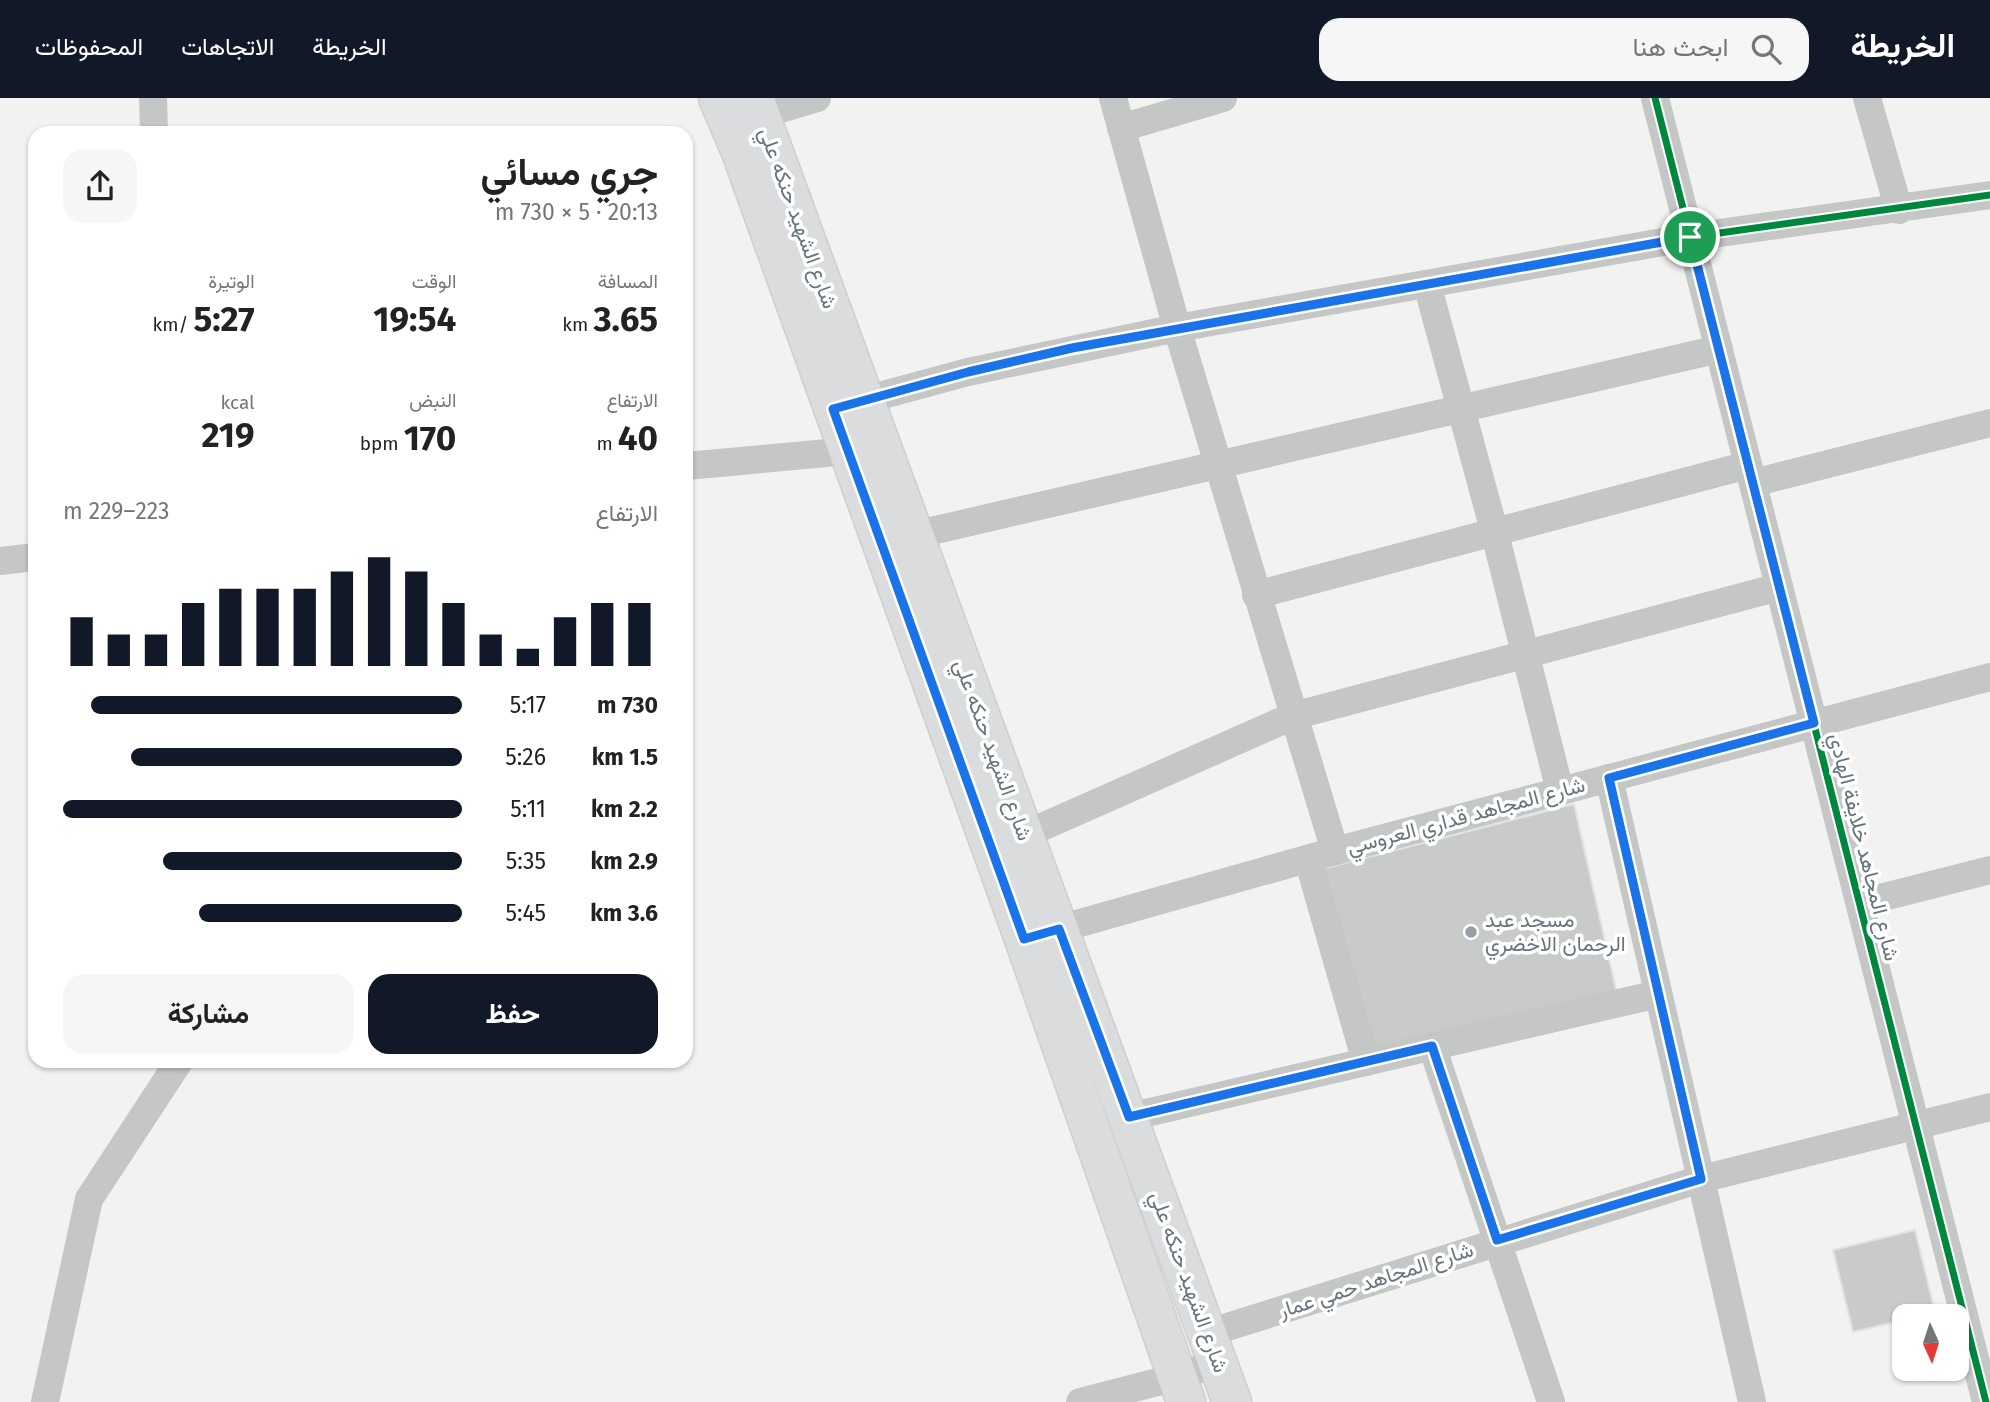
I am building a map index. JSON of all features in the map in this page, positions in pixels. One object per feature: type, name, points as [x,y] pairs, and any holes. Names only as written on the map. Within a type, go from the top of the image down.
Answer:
[{"type":"main road","name":"شارع الشهيد حنكه علي","points":[[718,98],[849,404],[914,535],[1024,835],[1042,934],[1182,1389]]},
{"type":"main road","name":"شارع الشهيد حنكه علي","points":[[757,107],[849,404],[849,451],[1042,934],[1129,1117],[1232,1402]]},
{"type":"street","points":[[153,98],[154,126]]},
{"type":"street","points":[[757,107],[817,98]]},
{"type":"street","points":[[1113,98],[1177,328],[1293,716],[1366,1062]]},
{"type":"street","points":[[1121,128],[1223,98]]},
{"type":"street","name":"شارع المجاهد خلايفة الهادي","points":[[1655,98],[1986,1402]]},
{"type":"street","points":[[1867,98],[1899,210]]},
{"type":"street","points":[[849,404],[1059,351],[1177,328],[1690,237],[1899,210],[1990,195]]},
{"type":"street","points":[[1427,284],[1494,530],[1560,791]]},
{"type":"street","points":[[914,535],[1719,349]]},
{"type":"street","points":[[1256,595],[1494,530],[1990,423]]},
{"type":"street","points":[[693,465],[849,451]]},
{"type":"street","points":[[0,561],[28,558]]},
{"type":"street","points":[[1024,835],[1293,716],[1779,587]]},
{"type":"street","name":"شارع المجاهد قداري العروسي","points":[[1042,934],[1322,855],[1990,677]]},
{"type":"street","points":[[1609,778],[1752,1402]]},
{"type":"street","points":[[1860,903],[1990,870]]},
{"type":"street","points":[[1129,1117],[1658,994]]},
{"type":"street","points":[[1432,1046],[1551,1402]]},
{"type":"street","points":[[45,1402],[89,1199],[175,1068]]},
{"type":"street","name":"شارع المجاهد حمي عمار","points":[[1080,1402],[1182,1389],[1213,1348],[1497,1240],[1701,1179],[1990,1107]]},
{"type":"building","name":"مسجد عبد الرحمان الاخضري","points":[[1574,804],[1617,994],[1372,1050],[1322,869]]},
{"type":"building","points":[[1915,1230],[1933,1304],[1892,1304],[1892,1323],[1853,1332],[1833,1250]]},
{"type":"cycle path","points":[[1655,98],[1986,1402]]},
{"type":"cycle path","points":[[833,409],[968,372],[1177,328],[1691,237],[1990,195]]},
{"type":"place","name":"مسجد عبد الرحمان الاخضري","points":[[1471,932]]},
{"type":"route","points":[[1690,237],[1814,723],[1609,778],[1701,1179],[1497,1240],[1432,1046],[1129,1117],[1059,929],[1024,939],[833,409],[968,372],[1072,348],[1690,237]]}]
